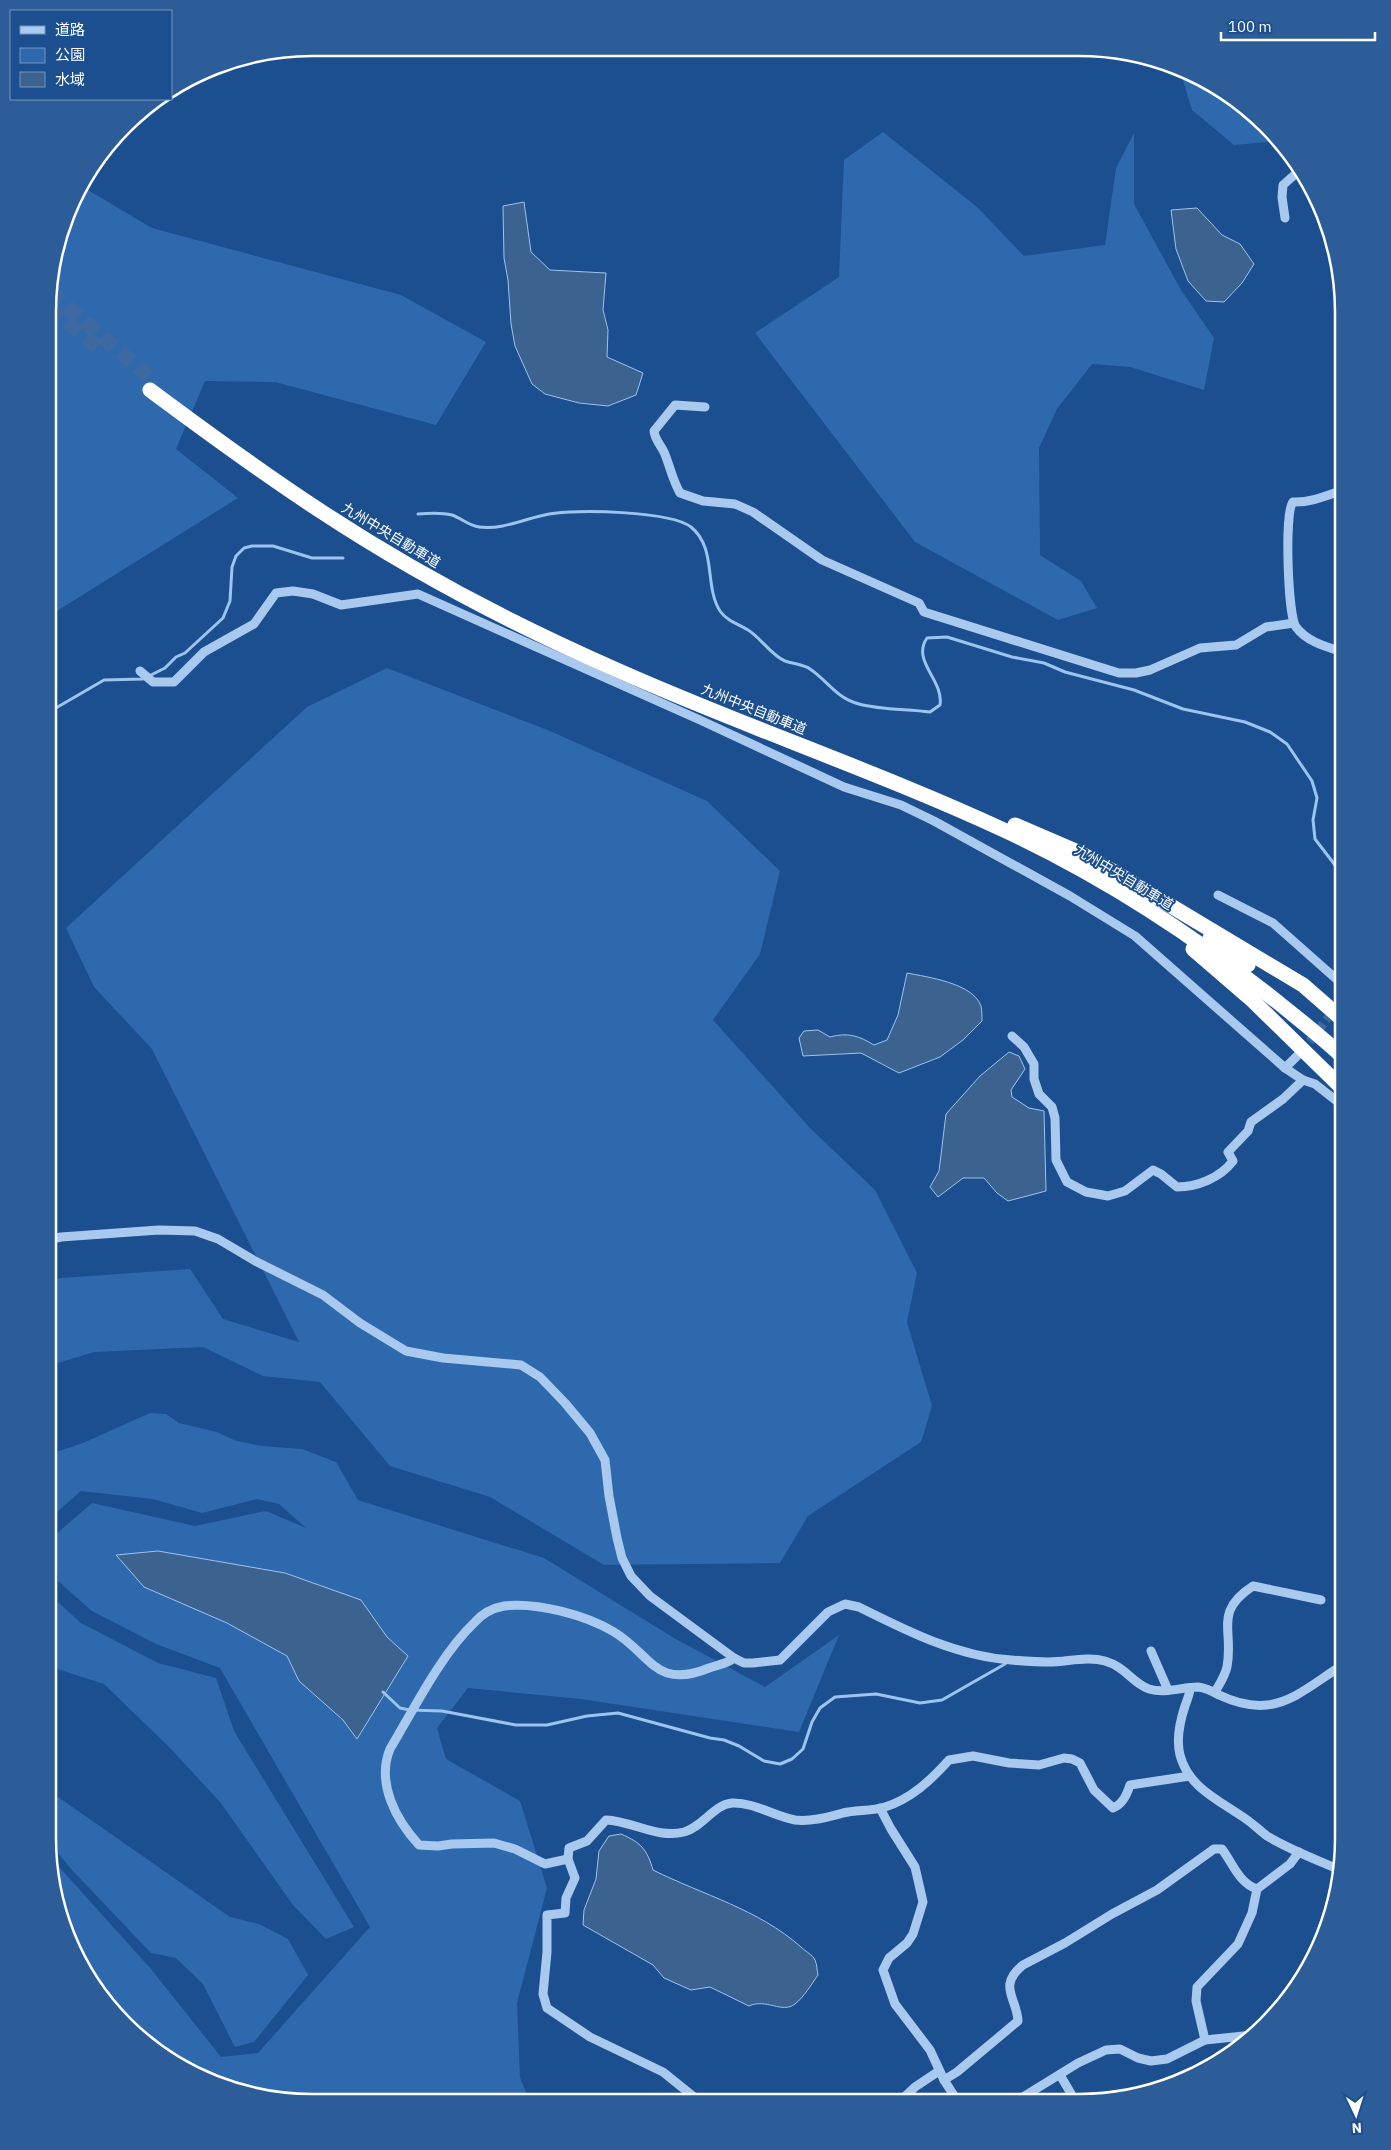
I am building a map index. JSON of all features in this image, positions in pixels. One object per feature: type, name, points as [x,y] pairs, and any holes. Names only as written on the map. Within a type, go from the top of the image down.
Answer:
[{"type":"highway","name":"九州中央自動車道","points":[[1335,1037],[1231,952],[1175,915],[1118,882],[1004,821],[921,785],[635,669],[528,619],[429,567],[326,504],[153,387],[247,462],[321,512],[425,574],[504,616],[615,670],[722,715],[882,778],[1006,832],[1060,858],[1115,889],[1189,935],[1234,967],[1335,1050]]},
{"type":"highway","points":[[882,778],[950,814],[1065,870],[1158,924],[1188,945],[1226,976],[1335,1081]]},
{"type":"highway","points":[[1004,821],[1080,853],[1111,870],[1335,1004]]},
{"type":"street","points":[[1285,218],[1282,197],[1283,185],[1295,175]]},
{"type":"street","points":[[705,407],[675,405],[654,431],[671,477],[680,493],[702,501],[735,504],[753,512],[822,560],[920,603],[924,612],[1119,673],[1136,673],[1150,670],[1200,648],[1236,645],[1266,627],[1294,623]]},
{"type":"street","points":[[1335,493],[1293,502],[1288,512],[1288,558],[1294,623],[1303,635],[1312,641],[1335,649]]},
{"type":"street","points":[[140,671],[153,682],[174,682],[204,652],[254,624],[276,593],[293,591],[313,594],[341,605],[418,594],[691,716],[844,787],[901,805],[934,821],[1070,896],[1135,936],[1285,1068],[1303,1080],[1316,1084],[1335,1099]]},
{"type":"street","points":[[1218,895],[1273,923],[1335,978]]},
{"type":"street","points":[[1012,1036],[1024,1047],[1034,1064],[1034,1080],[1039,1094],[1052,1107],[1055,1118],[1056,1160],[1066,1182],[1086,1192],[1108,1196],[1125,1191],[1153,1170],[1177,1187],[1191,1188],[1228,1168],[1233,1161],[1228,1152],[1248,1131],[1251,1122],[1283,1099],[1303,1080]]},
{"type":"street","points":[[1285,1068],[1298,1056]]},
{"type":"street","points":[[56,1238],[159,1230],[195,1230],[218,1239],[255,1261],[324,1295],[360,1324],[406,1351],[443,1358],[521,1365],[540,1377],[565,1403],[590,1433],[605,1460],[608,1496],[616,1538],[622,1558],[631,1576],[650,1596],[734,1658],[744,1663],[771,1663],[780,1660],[828,1612],[836,1606],[852,1604],[939,1644],[973,1654],[1008,1660],[1041,1662],[1105,1661],[1125,1670],[1143,1686],[1153,1690],[1206,1688],[1248,1705],[1270,1705],[1310,1689],[1335,1672]]},
{"type":"street","points":[[1215,1692],[1227,1668],[1227,1614],[1240,1595],[1253,1586],[1321,1600]]},
{"type":"street","points":[[568,1859],[545,1864],[515,1849],[494,1844],[419,1845],[406,1830],[388,1794],[385,1762],[390,1749],[454,1646],[475,1622],[490,1610],[504,1606],[520,1606],[540,1608],[588,1619],[617,1633],[650,1664],[677,1674],[688,1676],[699,1673],[734,1658]]},
{"type":"street","points":[[1151,1651],[1168,1690]]},
{"type":"street","points":[[1190,1688],[1181,1721],[1179,1737],[1180,1755],[1190,1776],[1214,1799],[1267,1835],[1333,1867]]},
{"type":"street","points":[[689,2094],[662,2072],[590,2037],[547,2008],[543,1994],[547,1952],[547,1915],[565,1913],[566,1898],[575,1878],[568,1859],[569,1848],[587,1841],[606,1820],[618,1820],[672,1834],[698,1826],[718,1808],[731,1803],[746,1804],[797,1820],[820,1819],[857,1810],[880,1808],[905,1798],[935,1776],[948,1760],[973,1756],[989,1761],[1026,1765],[1048,1764],[1064,1758],[1072,1759],[1080,1764],[1094,1790],[1114,1808],[1119,1806],[1130,1785],[1190,1776]]},
{"type":"street","points":[[880,1808],[915,1867],[923,1902],[913,1934],[908,1943],[888,1958],[883,1970],[895,2004],[930,2050],[939,2071],[953,2094]]},
{"type":"street","points":[[944,2080],[957,2072],[1018,2021],[1009,1995],[1009,1986],[1016,1970],[1022,1965],[1065,1943],[1112,1914],[1157,1890],[1214,1849],[1222,1849],[1242,1880],[1247,1885],[1258,1889]]},
{"type":"street","points":[[1205,2040],[1196,2001],[1197,1987],[1238,1944],[1252,1913],[1258,1889],[1290,1864],[1300,1852]]},
{"type":"street","points":[[1028,2094],[1106,2050],[1120,2049],[1138,2058],[1151,2061],[1168,2059],[1205,2040],[1241,2036]]},
{"type":"street","points":[[908,2094],[939,2071]]},
{"type":"street","points":[[1060,2075],[1071,2094]]},
{"type":"green space","points":[[1182,79],[1221,99],[1235,109],[1270,142],[1234,145],[1192,110]]},
{"type":"green space","points":[[883,132],[977,207],[1024,256],[1105,245],[1116,168],[1134,133],[1134,204],[1181,290],[1214,338],[1204,390],[1130,367],[1092,364],[1057,409],[1039,448],[1040,555],[1081,581],[1097,608],[1058,620],[915,542],[755,333],[839,277],[844,160]]},
{"type":"green space","points":[[88,190],[152,228],[401,295],[486,342],[436,425],[275,382],[205,381],[176,449],[238,498],[56,612],[56,312],[58,279],[70,230]]},
{"type":"green space","points":[[387,668],[550,731],[707,801],[780,871],[760,954],[713,1020],[810,1128],[875,1190],[917,1273],[907,1322],[932,1406],[921,1442],[808,1516],[780,1563],[604,1565],[490,1497],[390,1466],[320,1382],[263,1376],[203,1347],[94,1352],[56,1364],[56,1279],[61,1278],[190,1269],[223,1319],[299,1342],[152,1049],[94,987],[66,928],[307,707]]},
{"type":"green space","points":[[150,1413],[166,1414],[179,1423],[217,1432],[234,1440],[261,1446],[302,1449],[336,1462],[358,1500],[544,1558],[674,1638],[765,1687],[839,1635],[799,1732],[581,1699],[468,1688],[437,1728],[446,1759],[520,1801],[547,1888],[517,2003],[520,2078],[527,2094],[312,2094],[279,2092],[246,2085],[199,2067],[156,2041],[131,2019],[99,1980],[83,1951],[70,1920],[61,1888],[58,1865],[151,1969],[221,2057],[258,2053],[370,1927],[220,1668],[156,1644],[92,1611],[58,1581],[56,1534],[92,1503],[195,1526],[266,1511],[306,1528],[279,1504],[257,1499],[202,1513],[153,1499],[81,1491],[56,1513],[56,1452],[83,1443]]},
{"type":"green space","points":[[56,1600],[81,1623],[158,1663],[216,1678],[234,1731],[354,1927],[326,1939],[293,1905],[220,1802],[170,1748],[104,1684],[56,1669]]},
{"type":"green space","points":[[56,1796],[230,1917],[259,1924],[288,1939],[308,1975],[254,2042],[235,2047],[203,1984],[176,1958],[151,1953],[57,1852]]},
{"type":"water","points":[[524,202],[531,252],[550,270],[606,273],[603,310],[608,330],[607,357],[643,373],[636,395],[608,406],[579,403],[545,394],[532,384],[515,346],[504,258],[503,206]]},
{"type":"water","points":[[1197,208],[1222,235],[1240,244],[1254,264],[1242,283],[1224,302],[1206,301],[1188,281],[1176,249],[1171,210]]},
{"type":"water","points":[[907,973],[949,982],[969,992],[981,1006],[982,1021],[963,1040],[940,1057],[899,1073],[861,1053],[803,1056],[799,1038],[804,1031],[818,1030],[830,1037],[853,1036],[874,1045],[887,1040],[898,1015]]},
{"type":"water","points":[[1009,1052],[1019,1056],[1025,1069],[1011,1090],[1012,1097],[1029,1108],[1044,1111],[1046,1191],[1008,1201],[997,1193],[984,1178],[963,1178],[938,1197],[930,1187],[939,1171],[946,1114],[980,1076]]},
{"type":"water","points":[[158,1551],[285,1573],[361,1600],[387,1637],[408,1656],[357,1739],[343,1720],[299,1681],[287,1656],[227,1623],[144,1587],[116,1555]]},
{"type":"water","points":[[621,1834],[643,1848],[653,1870],[767,1922],[811,1955],[816,1962],[818,1975],[801,1998],[790,2007],[762,2004],[749,2006],[710,1987],[691,1990],[664,1978],[653,1965],[583,1925],[584,1910],[596,1879],[599,1851],[609,1836]]},
{"type":"waterway","points":[[418,514],[448,514],[468,524],[488,527],[497,527],[562,512],[622,513],[680,522],[691,527],[704,545],[712,590],[720,611],[729,620],[753,633],[780,659],[807,667],[844,698],[859,704],[930,712],[940,705],[937,687],[925,663],[923,646],[927,638],[947,637],[1012,657],[1044,663],[1065,672],[1134,690],[1183,709],[1245,722],[1270,732],[1287,744],[1312,781],[1317,798],[1313,820],[1315,839],[1335,865]]},
{"type":"waterway","points":[[56,708],[104,680],[143,679],[165,668],[176,657],[185,653],[223,618],[230,601],[232,567],[236,556],[244,548],[273,546],[312,558],[343,558]]},
{"type":"waterway","points":[[383,1692],[400,1708],[442,1711],[516,1725],[547,1725],[587,1716],[618,1713],[710,1738],[724,1740],[739,1746],[764,1761],[780,1764],[792,1759],[803,1749],[812,1722],[820,1708],[835,1697],[876,1694],[920,1703],[942,1700],[1005,1664]]},
{"type":"tunnel","points":[[57,298],[156,383]]},
{"type":"tunnel","points":[[56,313],[98,348]]},
{"type":"tunnel","points":[[1301,1052],[1335,1009]]}]
